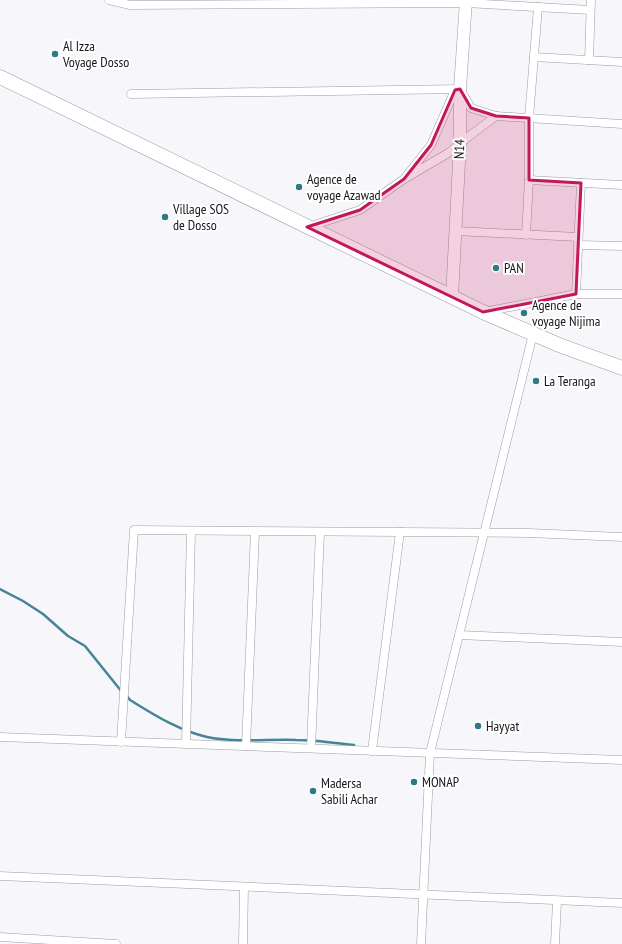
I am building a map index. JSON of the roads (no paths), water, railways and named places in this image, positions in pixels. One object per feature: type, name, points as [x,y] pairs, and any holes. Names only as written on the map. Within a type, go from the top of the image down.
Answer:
[{"type":"highway","points":[[0,77],[483,312],[558,345],[622,368]]},
{"type":"main road","name":"N14","points":[[452,297],[460,142],[457,90],[466,2]]},
{"type":"street","points":[[108,0],[130,5],[466,2],[590,10]]},
{"type":"street","points":[[589,60],[591,0]]},
{"type":"street","points":[[526,235],[529,180],[529,118],[538,7]]},
{"type":"street","points":[[534,57],[622,62]]},
{"type":"street","points":[[131,94],[457,90]]},
{"type":"street","points":[[457,90],[471,108],[496,116],[622,124]]},
{"type":"street","points":[[404,180],[431,145],[457,90]]},
{"type":"street","points":[[307,227],[360,210],[404,180],[450,152],[460,142],[496,116]]},
{"type":"street","points":[[529,180],[622,185]]},
{"type":"street","points":[[576,294],[580,183]]},
{"type":"street","points":[[455,231],[526,235],[622,246]]},
{"type":"street","points":[[483,312],[576,294],[622,294]]},
{"type":"street","points":[[421,944],[430,753],[533,334]]},
{"type":"street","points":[[121,742],[134,530],[529,533],[622,537]]},
{"type":"street","points":[[186,744],[191,531]]},
{"type":"street","points":[[246,746],[255,532]]},
{"type":"street","points":[[311,748],[320,532]]},
{"type":"street","points":[[372,751],[400,532]]},
{"type":"street","points":[[460,634],[622,642]]},
{"type":"street","points":[[0,737],[622,760]]},
{"type":"street","points":[[0,876],[622,903]]},
{"type":"street","points":[[243,944],[244,887]]},
{"type":"street","points":[[555,944],[557,901]]},
{"type":"street","points":[[0,937],[116,944]]},
{"type":"waterway","points":[[0,589],[43,614],[68,636],[85,646],[122,692]]},
{"type":"waterway","points":[[126,695],[130,700],[167,722],[186,731],[207,737],[240,740],[310,740],[354,745]]},
{"type":"place","name":"Al Izza Voyage Dosso","points":[[55,54]]},
{"type":"place","name":"Agence de voyage Azawad","points":[[299,187]]},
{"type":"place","name":"Village SOS de Dosso","points":[[165,217]]},
{"type":"place","name":"PAN","points":[[496,268]]},
{"type":"place","name":"Agence de voyage Nijima","points":[[524,313]]},
{"type":"place","name":"La Teranga","points":[[536,381]]},
{"type":"place","name":"Hayyat","points":[[478,726]]},
{"type":"place","name":"MONAP","points":[[414,782]]},
{"type":"place","name":"Madersa Sabili Achar","points":[[313,791]]}]
